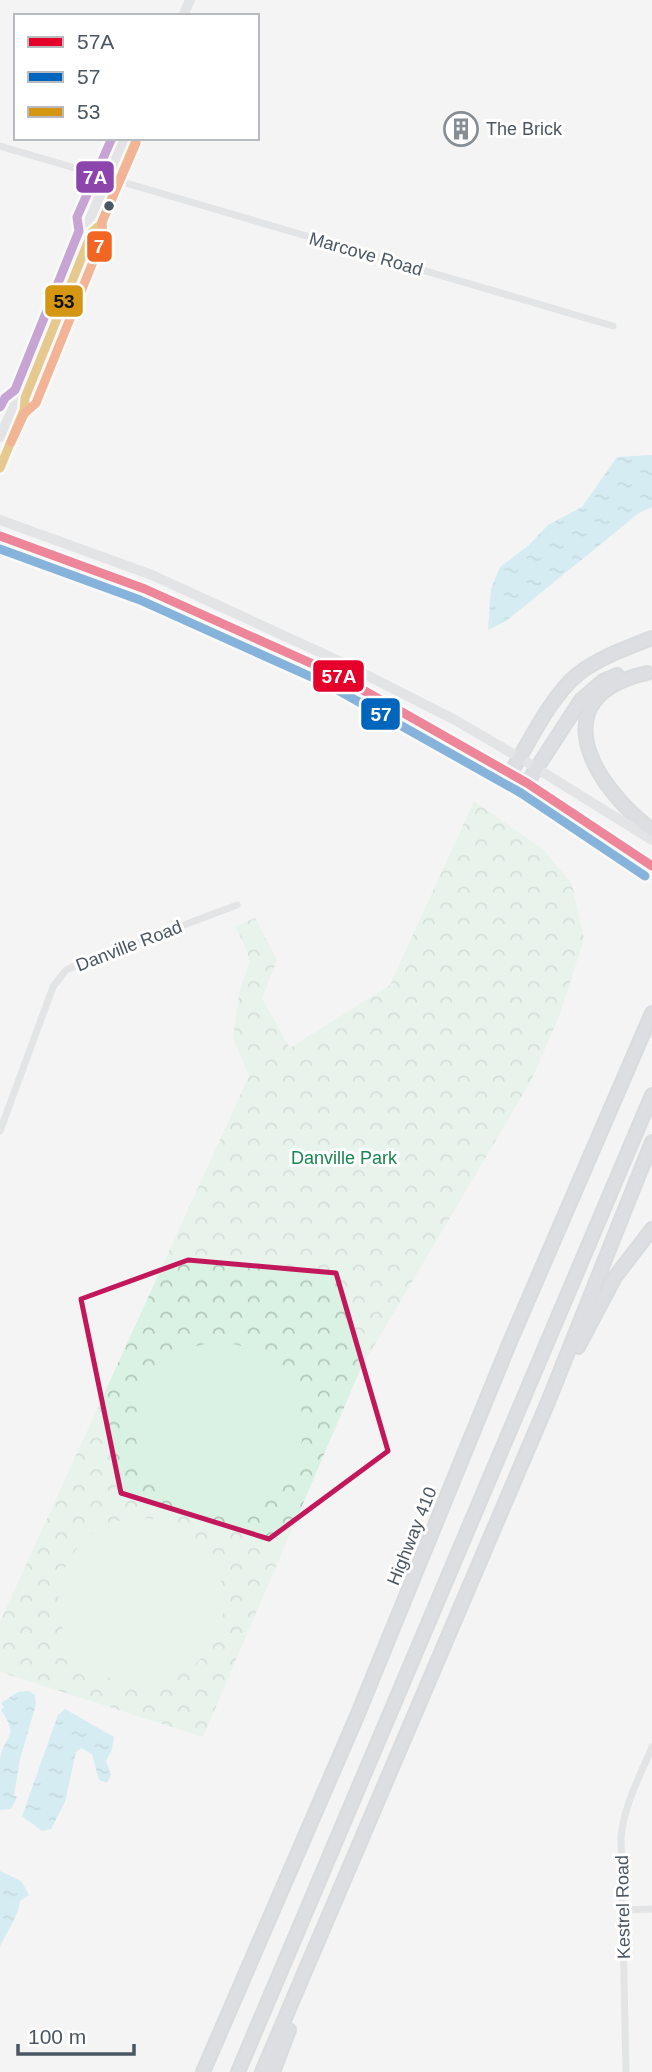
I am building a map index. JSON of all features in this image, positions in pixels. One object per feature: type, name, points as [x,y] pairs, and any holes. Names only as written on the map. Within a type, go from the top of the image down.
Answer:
[{"type":"highway","points":[[510,774],[555,701],[577,675],[612,654],[652,638]]},
{"type":"highway","points":[[527,783],[589,691],[617,675],[649,673]]},
{"type":"highway","points":[[649,673],[615,683],[601,695],[592,706],[586,731],[589,755],[600,777],[622,803],[652,830]]},
{"type":"highway","name":"Highway 410","points":[[203,2072],[357,1716],[514,1332],[652,1013]]},
{"type":"highway","points":[[238,2072],[652,1095]]},
{"type":"highway","points":[[262,2072],[548,1402],[652,1142]]},
{"type":"highway","points":[[548,1402],[615,1277],[652,1229]]},
{"type":"highway","points":[[273,2072],[350,1870]]},
{"type":"main road","points":[[92,232],[89,221],[124,140]]},
{"type":"main road","points":[[0,468],[24,410],[25,398],[92,232],[101,224],[136,140]]},
{"type":"main road","points":[[0,437],[14,405],[25,398]]},
{"type":"main road","points":[[0,520],[152,575],[339,661],[455,720],[537,767],[652,840]]},
{"type":"main road","points":[[0,536],[145,589],[333,673],[527,783],[652,866]]},
{"type":"street","name":"Marcove Road","points":[[0,146],[613,327]]},
{"type":"street","name":"Danville Road","points":[[0,1131],[53,987],[66,970],[237,905]]},
{"type":"street","name":"Kestrel Road","points":[[626,2072],[623,1821],[652,1747]]},
{"type":"street","points":[[624,1910],[652,1909]]},
{"type":"highlighted area","points":[[188,1260],[336,1273],[388,1451],[269,1539],[121,1493],[81,1299]]},
{"type":"green space","name":"Danville Park","points":[[474,801],[543,849],[572,884],[584,939],[560,1014],[532,1079],[361,1368],[203,1737],[0,1672],[0,1622],[249,1076],[233,1038],[240,989],[250,962],[235,926],[255,918],[277,960],[262,998],[290,1048],[390,985]]},
{"type":"green space","points":[[219,1343],[251,1350],[266,1357],[278,1368],[289,1380],[296,1395],[303,1427],[296,1459],[289,1474],[278,1486],[266,1497],[251,1504],[219,1511],[187,1504],[172,1497],[160,1486],[149,1474],[142,1459],[135,1427],[142,1395],[149,1380],[160,1368],[172,1357],[187,1350]]},
{"type":"green space","points":[[141,1518],[173,1524],[200,1542],[218,1569],[224,1601],[218,1633],[200,1660],[173,1678],[141,1684],[109,1678],[82,1660],[64,1633],[58,1601],[64,1569],[82,1542],[109,1524]]},
{"type":"water","points":[[652,455],[652,507],[639,513],[506,621],[488,630],[491,589],[500,567],[529,545],[548,525],[582,507],[617,457]]},
{"type":"water","points":[[29,1691],[35,1695],[36,1704],[20,1759],[14,1795],[17,1797],[11,1809],[0,1810],[0,1760],[10,1732],[1,1703],[18,1692]]},
{"type":"water","points":[[65,1709],[114,1737],[106,1761],[111,1775],[107,1783],[99,1780],[92,1754],[81,1748],[76,1752],[65,1802],[51,1829],[42,1831],[22,1816],[58,1715]]},
{"type":"water","points":[[0,1871],[21,1881],[29,1895],[20,1901],[15,1918],[0,1947]]},
{"type":"transit line","name":"7A","points":[[0,407],[5,398],[15,390],[79,231],[77,217],[111,140]]},
{"type":"transit line","name":"53","points":[[0,468],[24,410],[25,398],[92,232],[101,224],[136,140]]},
{"type":"transit line","name":"7","points":[[11,442],[24,414],[36,403],[103,237],[102,222],[136,143]]},
{"type":"transit line","name":"57A","points":[[0,536],[145,589],[333,673],[527,783],[652,866]]},
{"type":"transit line","name":"57","points":[[0,549],[140,600],[327,684],[521,793],[645,876]]},
{"type":"place","name":"The Brick","points":[[461,129]]}]
